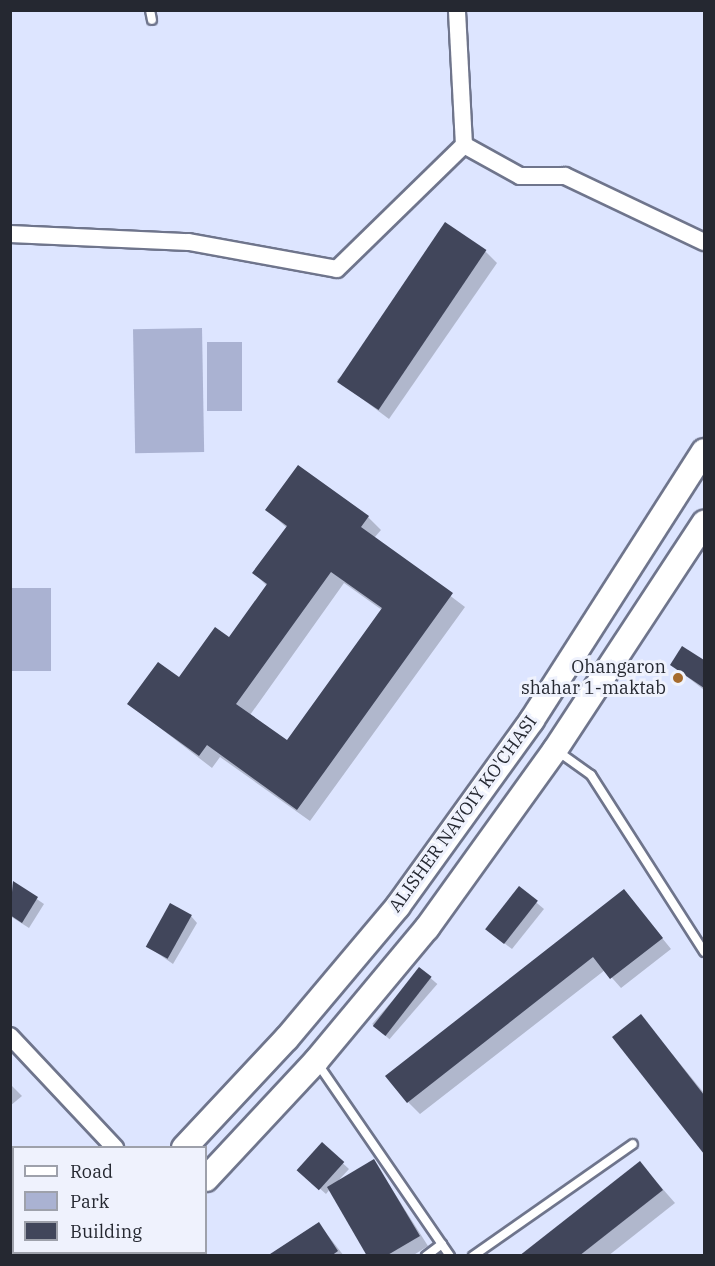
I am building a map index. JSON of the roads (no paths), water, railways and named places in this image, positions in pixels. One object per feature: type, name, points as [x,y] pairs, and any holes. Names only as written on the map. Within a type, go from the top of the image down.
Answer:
[{"type":"main road","name":"ALISHER NAVOIY KO'CHASI","points":[[186,1146],[287,1038],[398,906],[531,720],[705,451]]},
{"type":"main road","points":[[673,503],[704,523]]},
{"type":"main road","name":"ALISHER NAVOIY KO'CHASI","points":[[207,1178],[316,1061],[427,928],[555,750],[704,523]]},
{"type":"main road","points":[[398,906],[427,928]]},
{"type":"street","points":[[10,234],[189,242],[337,269],[464,145],[457,10]]},
{"type":"street","points":[[464,145],[520,176],[565,176],[705,242]]},
{"type":"street","points":[[10,1036],[113,1146]]},
{"type":"lane","points":[[150,10],[152,21]]},
{"type":"lane","points":[[555,750],[591,774],[705,952]]},
{"type":"lane","points":[[316,1061],[450,1256]]},
{"type":"lane","points":[[473,1256],[633,1144]]},
{"type":"lane","points":[[426,1256],[442,1244]]},
{"type":"place","name":"Ohangaron shahar 1-maktab","points":[[678,678]]}]
